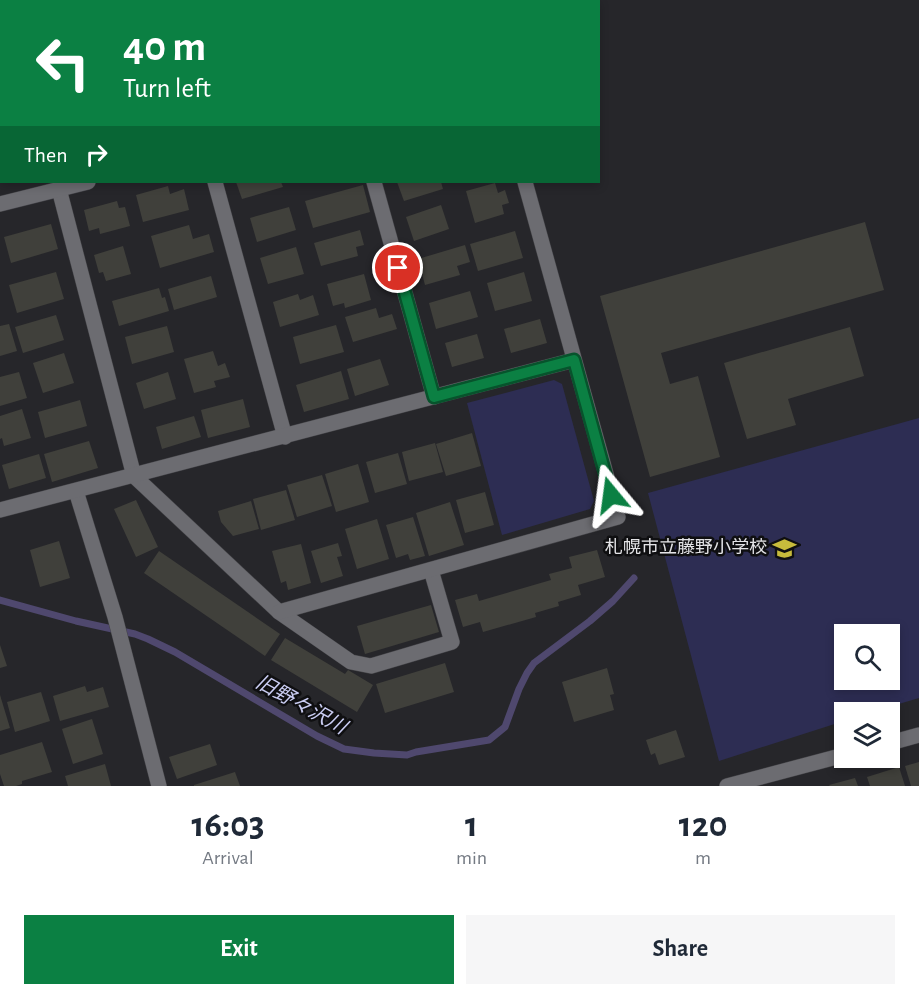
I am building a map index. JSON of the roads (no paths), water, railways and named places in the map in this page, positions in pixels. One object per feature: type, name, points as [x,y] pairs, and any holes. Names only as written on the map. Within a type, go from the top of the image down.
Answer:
[{"type":"street","points":[[0,204],[84,183]]},
{"type":"street","points":[[215,183],[285,437]]},
{"type":"street","points":[[374,183],[434,397]]},
{"type":"street","points":[[279,612],[618,517],[525,183]]},
{"type":"street","points":[[59,189],[134,476],[279,612],[351,662],[371,666],[452,642],[431,570]]},
{"type":"street","points":[[0,510],[574,360]]},
{"type":"street","points":[[76,491],[115,617],[159,786]]},
{"type":"street","points":[[900,740],[919,735]]},
{"type":"street","points":[[727,786],[834,758]]},
{"type":"waterway","name":"旧野々沢川","points":[[0,600],[148,639],[175,652],[317,736],[344,749],[407,755],[489,740],[505,727],[519,689],[534,663],[590,621],[634,578]]},
{"type":"place","name":"札幌市立藤野小学校","points":[[785,548]]}]
